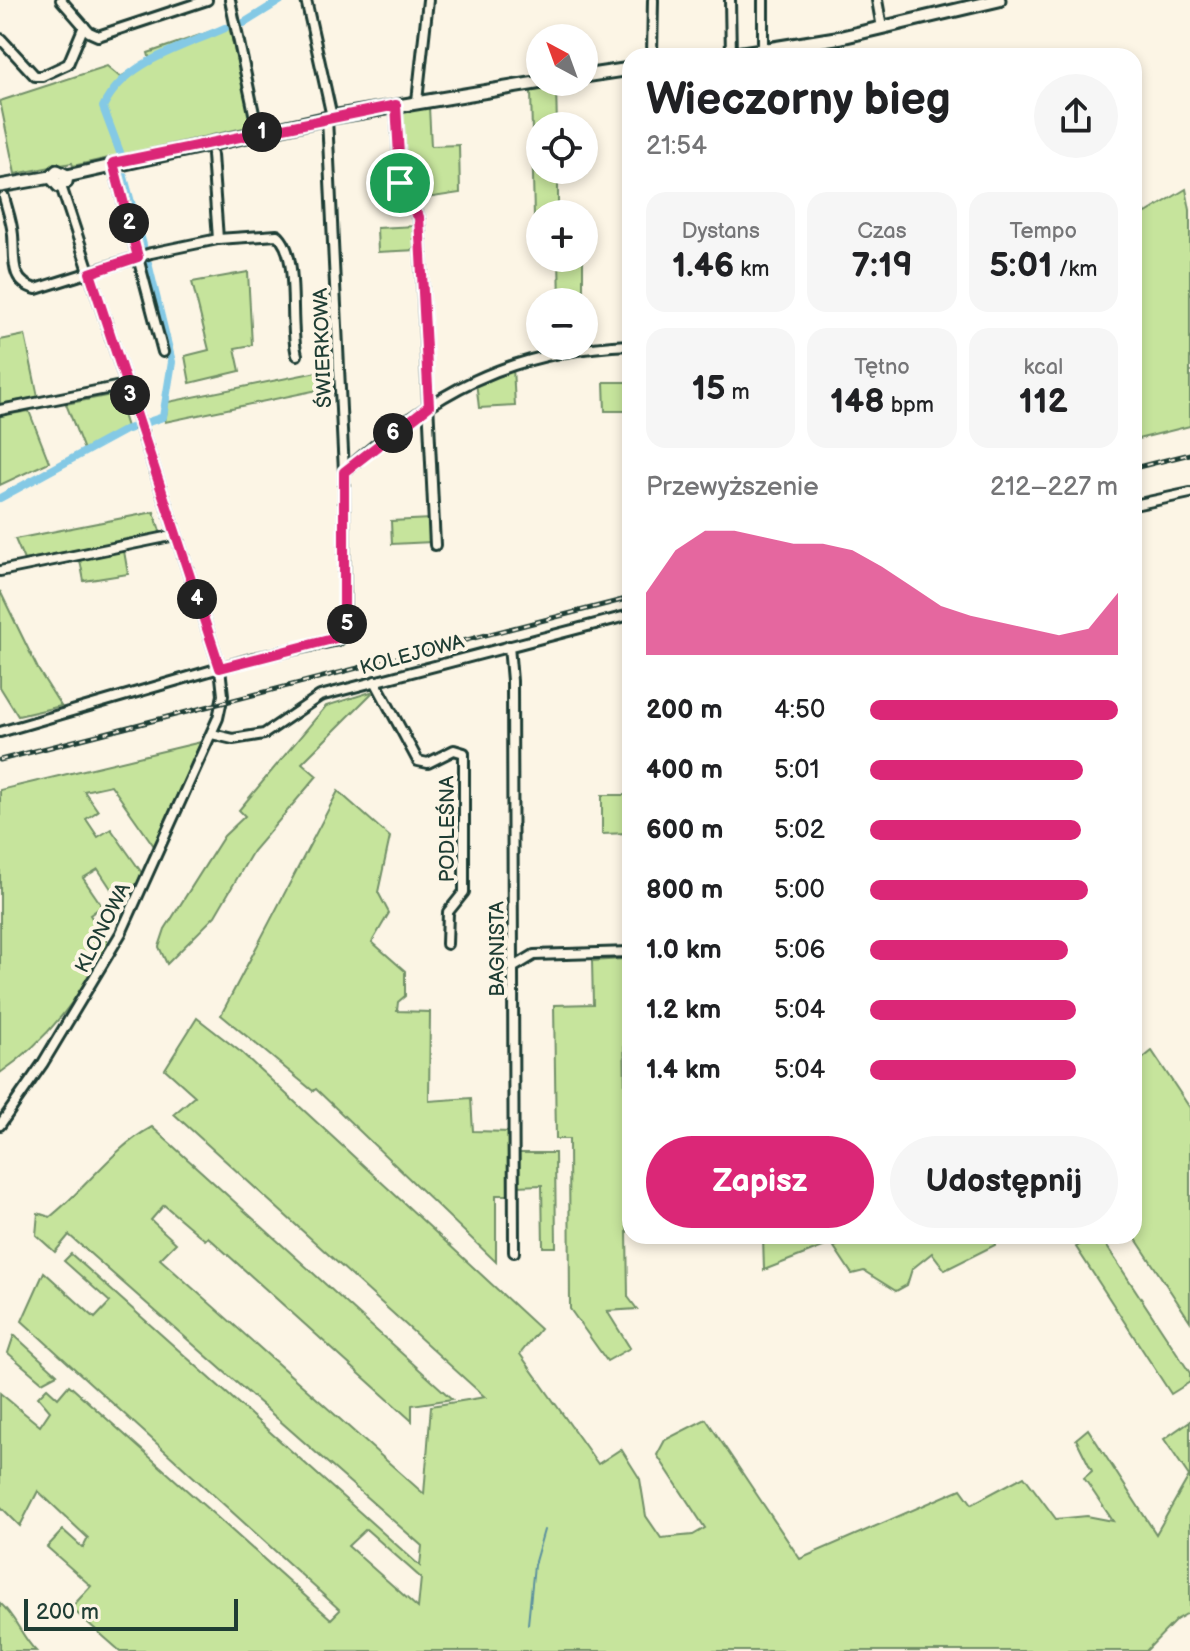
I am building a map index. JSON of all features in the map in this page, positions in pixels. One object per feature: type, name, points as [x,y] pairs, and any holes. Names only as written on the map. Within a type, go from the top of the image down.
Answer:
[{"type":"street","points":[[61,0],[84,26],[98,36],[207,0]]},
{"type":"street","points":[[230,0],[258,132]]},
{"type":"street","name":"ŚWIERKOWA","points":[[220,668],[342,638],[347,630],[330,118],[306,0]]},
{"type":"street","points":[[420,100],[428,0]]},
{"type":"street","points":[[652,48],[653,0]]},
{"type":"street","points":[[727,48],[730,0]]},
{"type":"street","points":[[763,0],[763,48]]},
{"type":"street","points":[[877,0],[882,28]]},
{"type":"street","points":[[787,48],[999,0]]},
{"type":"street","points":[[1,39],[35,76],[42,76],[68,64],[84,26]]},
{"type":"street","points":[[598,74],[622,70]]},
{"type":"street","points":[[297,355],[291,336],[287,245],[273,234],[218,239],[138,257],[42,289],[22,282],[14,267],[13,232],[2,192],[51,177],[59,170],[64,181],[113,163],[258,132],[420,100],[526,84]]},
{"type":"street","points":[[396,105],[401,189],[404,199],[419,217],[435,545]]},
{"type":"street","points":[[212,155],[218,239]]},
{"type":"street","points":[[113,163],[163,352]]},
{"type":"street","name":"KLONOWA","points":[[0,1125],[111,954],[212,734],[222,705],[220,668],[90,273],[64,181]]},
{"type":"street","points":[[344,472],[429,406],[480,376],[543,355],[622,346]]},
{"type":"street","points":[[0,410],[126,385]]},
{"type":"street","points":[[1142,503],[1190,493]]},
{"type":"street","points":[[4,570],[176,535]]},
{"type":"street","name":"KOLEJOWA","points":[[212,734],[233,739],[264,734],[311,700],[622,617]]},
{"type":"street","name":"BAGNISTA","points":[[509,646],[514,1252]]},
{"type":"street","points":[[0,732],[220,668]]},
{"type":"street","name":"PODLEŚNA","points":[[375,681],[413,755],[423,763],[454,750],[464,753],[464,892],[461,900],[450,908],[447,944]]},
{"type":"street","points":[[514,967],[534,955],[622,952]]},
{"type":"green space","points":[[229,25],[251,124],[248,127],[73,166],[72,163],[15,174],[0,101],[107,66],[120,77],[150,60],[148,53]]},
{"type":"green space","points":[[531,96],[556,96],[557,112],[532,112]]},
{"type":"green space","points":[[429,107],[431,146],[459,145],[460,193],[420,199],[403,177],[400,116],[403,112]]},
{"type":"green space","points":[[533,184],[558,184],[558,200],[534,200]]},
{"type":"green space","points":[[1186,189],[1190,210],[1190,426],[1142,438],[1142,208],[1146,213]]},
{"type":"green space","points":[[416,226],[417,250],[378,252],[377,228]]},
{"type":"green space","points":[[248,272],[252,345],[235,348],[240,371],[190,383],[185,356],[209,350],[192,282]]},
{"type":"green space","points":[[559,272],[583,272],[583,288],[560,288]]},
{"type":"green space","points":[[25,335],[38,397],[0,404],[0,340]]},
{"type":"green space","points":[[513,367],[515,406],[479,408],[476,381]]},
{"type":"green space","points":[[337,368],[337,386],[165,422],[168,402]]},
{"type":"green space","points":[[604,382],[622,382],[622,411],[605,411]]},
{"type":"green space","points":[[111,395],[118,399],[127,427],[84,450],[66,404]]},
{"type":"green space","points":[[29,411],[49,462],[0,485],[0,416]]},
{"type":"green space","points":[[154,512],[160,531],[158,534],[24,560],[15,539]]},
{"type":"green space","points":[[431,519],[432,542],[392,544],[391,521]]},
{"type":"green space","points":[[124,551],[128,574],[84,581],[80,560]]},
{"type":"green space","points":[[0,591],[39,671],[61,706],[18,716],[0,687]]},
{"type":"green space","points":[[374,691],[302,763],[317,776],[253,851],[215,916],[167,964],[159,947],[165,929],[224,836],[245,816],[239,810],[326,706]]},
{"type":"green space","points":[[201,742],[154,846],[111,785],[84,791],[98,811],[86,819],[98,837],[111,829],[142,873],[125,910],[98,869],[83,878],[102,906],[90,915],[109,944],[87,981],[49,1031],[0,1073],[0,790]]},
{"type":"green space","points":[[338,791],[390,837],[378,892],[389,913],[372,942],[405,971],[405,996],[398,1002],[397,1011],[430,1012],[429,1101],[471,1098],[473,1131],[511,1132],[512,1195],[496,1195],[496,1262],[316,1089],[313,1091],[221,1015]]},
{"type":"green space","points":[[602,795],[622,795],[622,833],[602,834]]},
{"type":"green space","points":[[622,959],[622,1244],[627,1244],[628,1297],[637,1309],[607,1311],[630,1348],[607,1361],[570,1309],[569,1139],[556,1139],[554,1005],[593,1004],[592,961]]},
{"type":"green space","points":[[197,1018],[242,1053],[540,1329],[520,1354],[598,1464],[621,1449],[640,1479],[646,1516],[661,1538],[693,1535],[705,1528],[657,1455],[665,1440],[706,1419],[800,1559],[961,1489],[972,1504],[1024,1476],[1056,1519],[1087,1516],[1113,1521],[1084,1478],[1092,1471],[1076,1439],[1088,1429],[1156,1534],[1189,1476],[1164,1439],[1190,1421],[1190,1612],[1176,1620],[1146,1651],[120,1651],[71,1608],[91,1586],[47,1547],[63,1530],[83,1548],[88,1538],[38,1491],[20,1526],[0,1506],[0,1393],[40,1426],[50,1411],[38,1397],[47,1388],[58,1398],[69,1385],[331,1619],[340,1610],[22,1321],[44,1272],[95,1318],[110,1302],[64,1261],[71,1254],[420,1566],[422,1546],[69,1235],[55,1252],[36,1235],[38,1213],[50,1217],[137,1136],[152,1127],[452,1399],[412,1405],[412,1421],[208,1237],[205,1240],[164,1205],[151,1220],[176,1243],[160,1259],[424,1494],[431,1406],[485,1397],[174,1114],[195,1096],[165,1069]],"holes":[[[366,1529],[421,1578],[418,1608],[348,1546]]]},
{"type":"green space","points":[[1152,1051],[1190,1108],[1190,1321],[1139,1244],[1142,1244],[1142,1059]]},
{"type":"green space","points":[[516,1153],[555,1153],[556,1247],[543,1247],[542,1185],[516,1186]]},
{"type":"green space","points":[[763,1244],[830,1244],[764,1270]]},
{"type":"green space","points":[[841,1244],[995,1245],[945,1270],[932,1253],[912,1269],[907,1285],[896,1291],[864,1271],[852,1274],[834,1247]]},
{"type":"green space","points":[[1081,1244],[1105,1244],[1190,1373],[1190,1382],[1171,1394],[1076,1247]]},
{"type":"green space","points":[[14,1335],[57,1374],[42,1382],[8,1353]]},
{"type":"green space","points":[[0,1603],[10,1614],[36,1651],[0,1651]]},
{"type":"waterway","points":[[244,23],[281,0]]},
{"type":"waterway","points":[[121,155],[103,107],[113,91],[140,67],[225,28]]},
{"type":"waterway","points":[[124,177],[143,245]]},
{"type":"waterway","points":[[0,498],[125,430],[163,417],[172,362],[148,263]]},
{"type":"waterway","points":[[528,1624],[534,1565],[544,1530]]},
{"type":"railway","points":[[1142,466],[1190,454]]},
{"type":"railway","points":[[0,760],[622,600]]},
{"type":"route","points":[[396,105],[400,131],[400,183],[404,199],[419,217],[429,406],[344,472],[347,630],[339,640],[220,668],[90,273],[138,257],[113,163],[396,105]]}]
